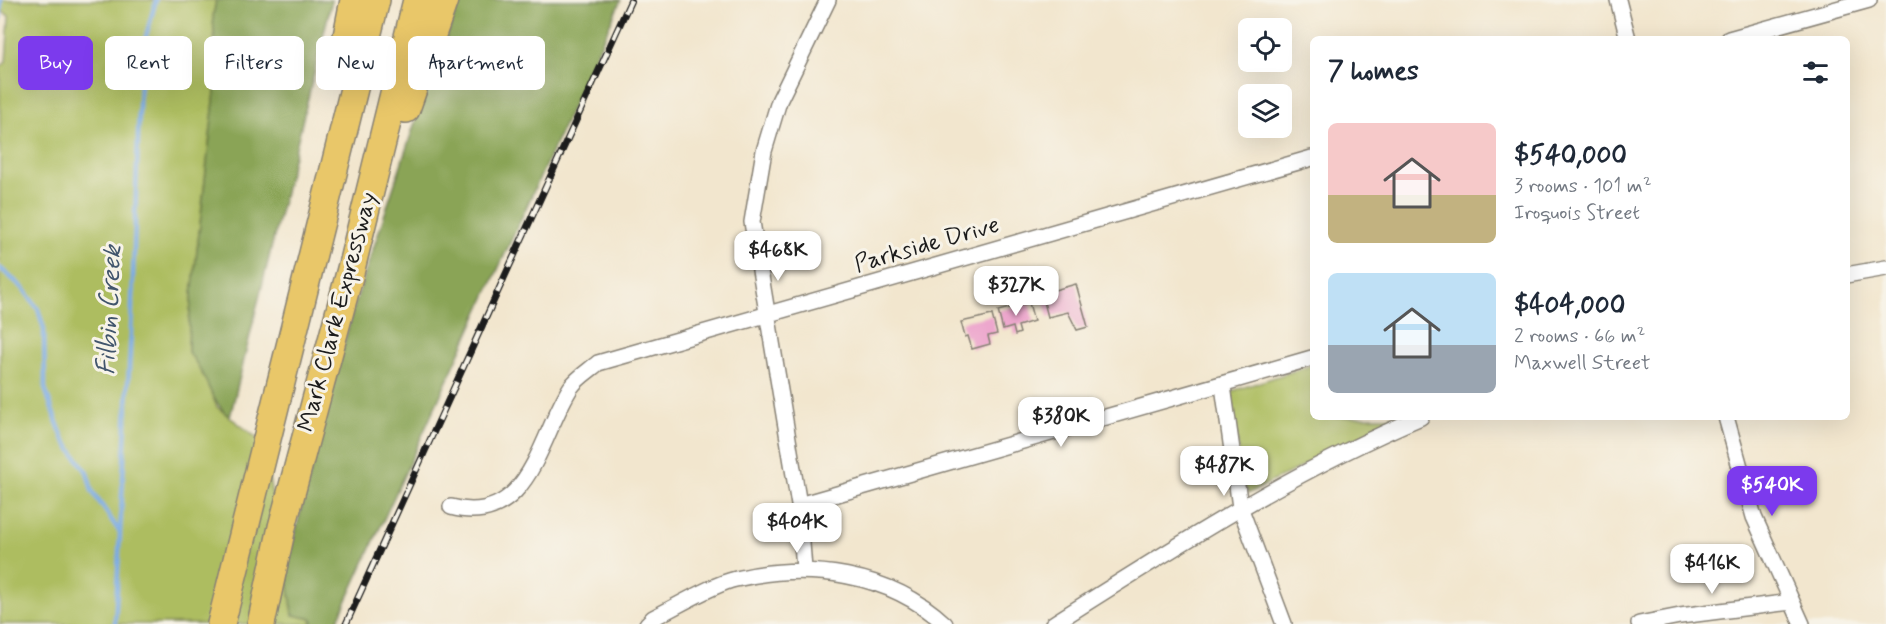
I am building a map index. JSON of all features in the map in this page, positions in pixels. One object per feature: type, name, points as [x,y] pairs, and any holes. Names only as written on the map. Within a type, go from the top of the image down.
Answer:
[{"type":"highway","points":[[298,310],[354,0]]},
{"type":"highway","name":"Mark Clark Expressway","points":[[221,624],[376,0]]},
{"type":"highway","name":"Mark Clark Expressway","points":[[261,624],[282,527],[351,269],[417,0]]},
{"type":"highway","points":[[351,269],[444,0]]},
{"type":"street","points":[[804,569],[799,505],[752,222],[764,152],[779,101],[828,0]]},
{"type":"street","points":[[1618,0],[1628,36]]},
{"type":"street","points":[[1737,36],[1821,6],[1869,0]]},
{"type":"street","name":"Parkside Drive","points":[[451,507],[465,511],[486,508],[511,495],[527,479],[572,386],[598,363],[1310,159]]},
{"type":"street","points":[[1850,274],[1886,268]]},
{"type":"street","points":[[799,505],[1222,386],[1310,359]]},
{"type":"street","points":[[1222,386],[1239,507],[1284,624]]},
{"type":"street","points":[[1053,624],[1239,507],[1374,437],[1414,420]]},
{"type":"street","points":[[1727,420],[1754,518],[1802,624]]},
{"type":"street","points":[[647,624],[653,618],[734,579],[804,569],[841,574],[884,585],[926,606],[945,624]]},
{"type":"street","points":[[1639,624],[1680,616],[1791,602]]},
{"type":"green space","points":[[0,0],[216,0],[213,17],[214,36],[204,36],[204,90],[215,90],[189,321],[188,352],[200,366],[217,407],[262,442],[286,568],[313,624],[0,624],[0,67],[6,62],[9,16],[0,10]]},
{"type":"green space","points":[[216,0],[332,0],[323,36],[316,36],[316,65],[230,417],[217,403],[195,360],[188,352],[189,321],[215,90],[304,90],[304,36],[214,36],[213,17]]},
{"type":"green space","points":[[460,0],[621,0],[336,624],[313,624],[312,619],[293,615],[286,568],[352,313],[426,90],[545,90],[545,36],[447,36]]},
{"type":"green space","points":[[1310,366],[1310,420],[1395,420],[1249,493],[1245,488],[1230,399],[1232,391]]},
{"type":"building","points":[[1076,284],[1088,327],[1077,330],[1068,312],[1048,317],[1043,298],[1052,295],[1051,291]]},
{"type":"building","points":[[1029,303],[1034,321],[1018,326],[1020,333],[1015,335],[1013,327],[1003,330],[998,311]]},
{"type":"building","points":[[992,315],[997,334],[988,336],[990,344],[972,349],[968,336],[965,337],[961,322]]},
{"type":"waterway","points":[[0,20],[1,0]]},
{"type":"waterway","name":"Filbin Creek","points":[[115,624],[131,332],[141,54],[156,0]]},
{"type":"waterway","points":[[0,268],[22,287],[38,309],[44,329],[45,388],[53,412],[63,438],[87,472],[92,491],[119,531]]},
{"type":"railway","points":[[346,624],[631,0]]}]
